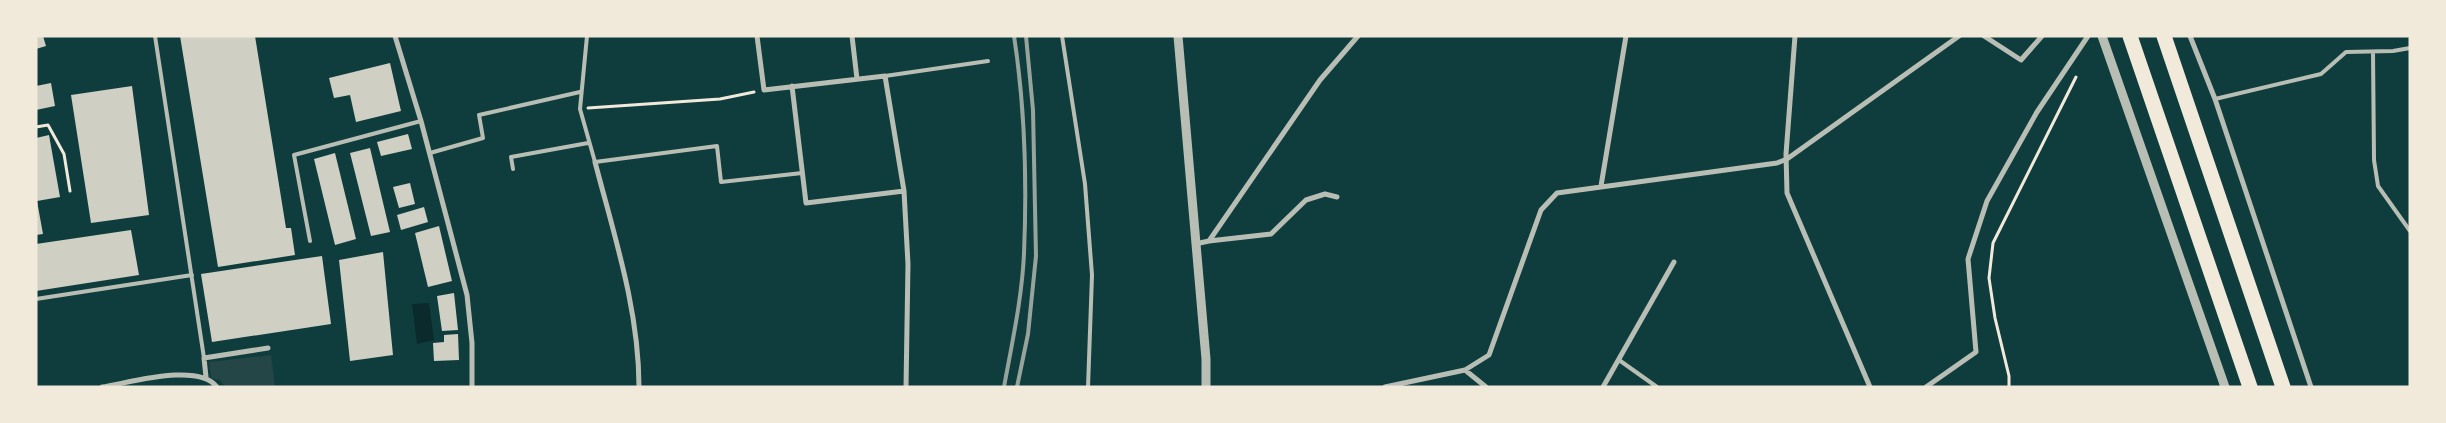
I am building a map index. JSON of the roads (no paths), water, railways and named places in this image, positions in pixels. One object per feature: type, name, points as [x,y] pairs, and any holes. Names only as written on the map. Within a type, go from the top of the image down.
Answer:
[{"type":"highway","points":[[2130,36],[2250,387]]},
{"type":"highway","points":[[2164,36],[2283,387]]},
{"type":"street","points":[[395,36],[421,121],[467,295],[472,343],[472,387]]},
{"type":"street","points":[[758,36],[764,90],[885,76],[904,191],[908,264],[906,387]]},
{"type":"street","points":[[852,36],[857,79]]},
{"type":"street","points":[[1178,36],[1194,244],[1206,359],[1206,387]]},
{"type":"street","points":[[1209,241],[1320,80],[1358,36]]},
{"type":"street","points":[[1601,186],[1626,36]]},
{"type":"street","points":[[1795,36],[1787,159],[1787,193],[1870,387]]},
{"type":"street","points":[[1384,387],[1465,370],[1489,355],[1541,210],[1557,193],[1778,163],[1787,159],[1959,36]]},
{"type":"street","points":[[1984,36],[2021,60],[2042,36]]},
{"type":"street","points":[[1926,387],[1976,352],[1968,259],[1987,201],[2037,112],[2088,36]]},
{"type":"street","points":[[2102,36],[2226,387]]},
{"type":"street","points":[[2190,36],[2215,98],[2312,387]]},
{"type":"street","points":[[792,86],[806,203],[904,191]]},
{"type":"street","points":[[595,162],[626,284],[636,340],[639,387]]},
{"type":"street","points":[[1194,244],[1271,234],[1306,200],[1325,194],[1337,197]]},
{"type":"street","points":[[1603,387],[1674,262]]},
{"type":"street","points":[[206,377],[204,358],[268,348]]},
{"type":"street","points":[[1465,370],[1486,387]]},
{"type":"street","points":[[102,387],[188,374],[206,377],[217,387]]},
{"type":"lane","points":[[155,36],[204,358]]},
{"type":"lane","points":[[587,36],[580,92],[580,109],[588,143],[595,162],[717,146],[721,182],[802,173]]},
{"type":"lane","points":[[1062,36],[1085,184],[1091,266],[1088,387]]},
{"type":"lane","points":[[2215,98],[2321,74],[2346,52],[2373,52],[2410,48]]},
{"type":"lane","points":[[2373,52],[2374,160],[2378,186],[2410,230]]},
{"type":"lane","points":[[885,76],[988,61]]},
{"type":"lane","points":[[430,154],[483,138],[479,115],[580,92]]},
{"type":"lane","points":[[310,241],[294,154],[421,121]]},
{"type":"lane","points":[[513,169],[511,158],[588,143]]},
{"type":"lane","points":[[36,299],[192,275]]},
{"type":"lane","points":[[1619,360],[1656,387]]},
{"type":"railway","points":[[1004,387],[1021,287],[1025,227],[1023,117],[1014,36]]},
{"type":"railway","points":[[1017,387],[1028,334],[1036,256],[1033,110],[1026,36]]}]
